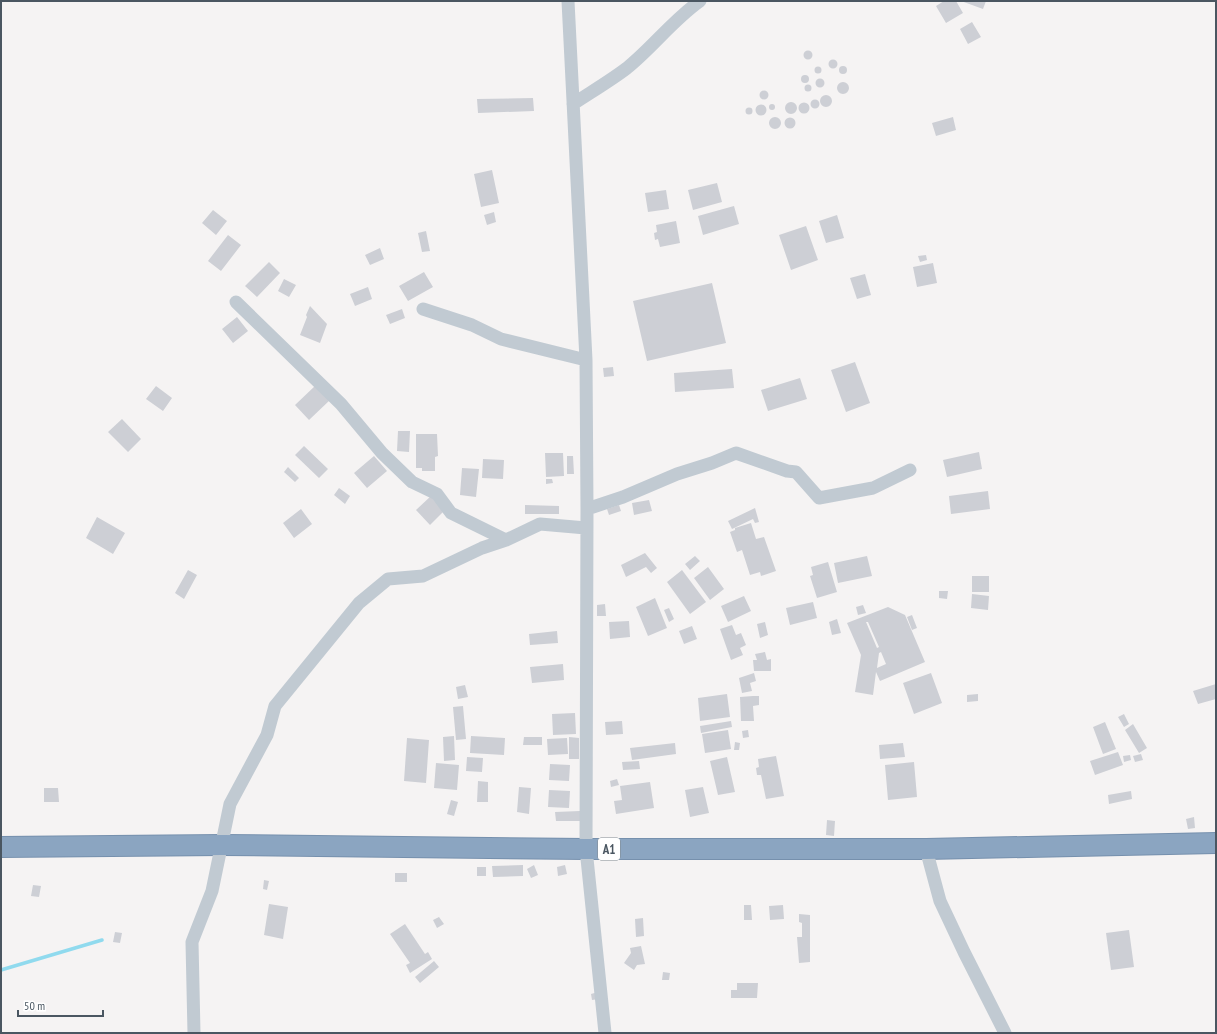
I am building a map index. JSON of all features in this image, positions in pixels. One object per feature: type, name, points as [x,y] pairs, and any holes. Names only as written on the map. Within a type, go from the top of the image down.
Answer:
[{"type":"highway","name":"A1","points":[[1,846],[926,849],[1216,843]]},
{"type":"street","points":[[568,1],[586,360],[586,849],[605,1033]]},
{"type":"street","points":[[573,104],[628,67],[686,12],[700,1]]},
{"type":"street","points":[[236,302],[341,404],[382,453],[412,482],[437,494],[451,513],[506,540]]},
{"type":"street","points":[[423,309],[472,325],[502,339],[586,360]]},
{"type":"street","points":[[587,508],[623,497],[677,474],[712,463],[736,453],[787,471],[796,472],[819,498],[873,488],[910,470]]},
{"type":"street","points":[[194,1033],[192,942],[212,892],[230,804],[267,735],[275,706],[359,603],[388,579],[423,576],[482,548],[506,540],[540,524],[586,528]]},
{"type":"street","points":[[926,849],[940,901],[1005,1033]]},
{"type":"building","points":[[944,1],[956,1],[963,13],[946,23],[936,6]]},
{"type":"building","points":[[961,1],[986,1],[983,9]]},
{"type":"building","points":[[972,22],[981,37],[968,44],[960,29]]},
{"type":"building","points":[[806,51],[810,51],[812,55],[810,59],[806,59],[804,57],[804,53]]},
{"type":"building","points":[[831,60],[835,60],[837,64],[835,68],[831,68],[829,66],[829,62]]},
{"type":"building","points":[[818,66],[822,70],[818,74],[814,70]]},
{"type":"building","points":[[841,66],[845,66],[847,70],[845,74],[841,74],[839,72],[839,68]]},
{"type":"building","points":[[805,75],[808,76],[808,82],[805,83],[802,82],[801,79],[802,76]]},
{"type":"building","points":[[820,78],[825,83],[820,88],[815,83]]},
{"type":"building","points":[[841,82],[845,82],[849,88],[845,94],[841,94],[837,90],[837,86]]},
{"type":"building","points":[[808,84],[811,85],[811,91],[808,92],[805,91],[804,88],[805,85]]},
{"type":"building","points":[[762,91],[766,91],[768,95],[766,99],[762,99],[760,97],[760,93]]},
{"type":"building","points":[[824,95],[828,95],[832,101],[828,107],[824,107],[820,103],[820,99]]},
{"type":"building","points":[[533,98],[534,111],[478,113],[477,99]]},
{"type":"building","points":[[815,99],[820,104],[815,109],[810,104]]},
{"type":"building","points":[[791,102],[795,104],[797,108],[795,112],[791,114],[787,112],[785,108],[787,104]]},
{"type":"building","points":[[802,103],[806,103],[808,104],[808,112],[802,113],[799,110],[799,106]]},
{"type":"building","points":[[772,104],[775,107],[772,110],[769,107]]},
{"type":"building","points":[[759,105],[763,105],[765,106],[765,114],[759,115],[756,112],[756,108]]},
{"type":"building","points":[[749,107],[753,111],[749,115],[745,111]]},
{"type":"building","points":[[773,117],[777,117],[781,123],[777,129],[773,129],[769,125],[769,121]]},
{"type":"building","points":[[953,117],[956,130],[936,136],[932,123]]},
{"type":"building","points":[[788,118],[792,118],[794,119],[794,127],[788,128],[785,125],[785,121]]},
{"type":"building","points":[[492,170],[499,203],[481,207],[474,174]]},
{"type":"building","points":[[717,183],[722,202],[693,210],[688,190]]},
{"type":"building","points":[[666,190],[669,209],[648,212],[645,193]]},
{"type":"building","points":[[734,206],[739,224],[703,235],[698,216]]},
{"type":"building","points":[[213,210],[227,221],[216,235],[202,223]]},
{"type":"building","points":[[494,212],[496,222],[487,225],[484,215]]},
{"type":"building","points":[[837,215],[844,238],[826,243],[819,221]]},
{"type":"building","points":[[676,221],[680,243],[660,247],[658,239],[655,240],[654,233],[657,232],[656,225]]},
{"type":"building","points":[[806,226],[818,260],[791,270],[779,235]]},
{"type":"building","points":[[426,231],[430,251],[422,252],[418,233]]},
{"type":"building","points":[[228,235],[241,245],[221,271],[208,261]]},
{"type":"building","points":[[380,248],[384,259],[370,265],[365,255]]},
{"type":"building","points":[[926,255],[927,260],[920,262],[918,256]]},
{"type":"building","points":[[269,262],[280,273],[257,297],[245,286]]},
{"type":"building","points":[[933,263],[937,283],[917,287],[913,267]]},
{"type":"building","points":[[424,272],[433,287],[408,301],[399,286]]},
{"type":"building","points":[[865,274],[871,295],[857,299],[850,278]]},
{"type":"building","points":[[284,279],[296,285],[289,297],[278,291]]},
{"type":"building","points":[[712,283],[726,343],[647,361],[633,301]]},
{"type":"building","points":[[368,287],[372,299],[355,306],[350,294]]},
{"type":"building","points":[[310,306],[327,324],[320,343],[300,335]]},
{"type":"building","points":[[402,309],[405,318],[390,324],[386,315]]},
{"type":"building","points":[[237,317],[248,331],[233,343],[222,329]]},
{"type":"building","points":[[855,362],[870,403],[846,412],[831,370]]},
{"type":"building","points":[[613,367],[614,376],[604,377],[603,368]]},
{"type":"building","points":[[732,369],[734,388],[675,392],[674,373]]},
{"type":"building","points":[[800,378],[807,399],[768,411],[761,390]]},
{"type":"building","points":[[316,385],[330,400],[309,420],[295,405]]},
{"type":"building","points":[[156,386],[172,398],[163,411],[146,399]]},
{"type":"building","points":[[122,419],[141,439],[128,452],[108,432]]},
{"type":"building","points":[[398,431],[410,431],[409,452],[397,451]]},
{"type":"building","points":[[416,434],[437,434],[438,456],[435,457],[435,471],[422,471],[422,468],[416,468]]},
{"type":"building","points":[[304,446],[328,469],[319,478],[295,455]]},
{"type":"building","points":[[979,452],[982,469],[947,477],[943,460]]},
{"type":"building","points":[[545,453],[563,453],[564,476],[546,477]]},
{"type":"building","points":[[374,456],[387,471],[367,488],[354,473]]},
{"type":"building","points":[[567,456],[573,456],[574,474],[567,474]]},
{"type":"building","points":[[483,459],[504,460],[503,479],[482,478]]},
{"type":"building","points":[[288,467],[299,478],[295,482],[284,472]]},
{"type":"building","points":[[462,468],[479,469],[476,497],[460,495]]},
{"type":"building","points":[[546,479],[552,479],[553,483],[546,484]]},
{"type":"building","points":[[339,488],[350,496],[345,504],[334,495]]},
{"type":"building","points":[[988,491],[990,509],[951,514],[949,496]]},
{"type":"building","points":[[432,495],[446,509],[430,525],[416,510]]},
{"type":"building","points":[[649,500],[652,511],[634,515],[632,503]]},
{"type":"building","points":[[525,505],[559,506],[559,514],[525,514]]},
{"type":"building","points":[[619,505],[621,511],[609,515],[607,509]]},
{"type":"building","points":[[755,508],[759,522],[755,523],[753,519],[732,529],[728,521]]},
{"type":"building","points":[[301,509],[312,524],[294,538],[283,523]]},
{"type":"building","points":[[97,517],[125,533],[113,554],[86,538]]},
{"type":"building","points":[[751,523],[756,539],[764,537],[776,571],[761,576],[760,572],[750,575],[742,550],[737,552],[730,532],[735,530],[735,528]]},
{"type":"building","points":[[645,553],[657,568],[651,573],[646,567],[626,577],[621,565]]},
{"type":"building","points":[[695,556],[700,561],[690,570],[685,564]]},
{"type":"building","points":[[867,556],[872,576],[838,583],[834,563]]},
{"type":"building","points":[[828,562],[837,592],[817,598],[810,576],[813,575],[811,567]]},
{"type":"building","points":[[708,567],[724,589],[710,600],[694,578]]},
{"type":"building","points":[[188,570],[197,575],[184,599],[175,593]]},
{"type":"building","points":[[682,570],[706,602],[690,614],[667,582]]},
{"type":"building","points":[[972,576],[989,576],[989,592],[972,592]]},
{"type":"building","points":[[939,591],[948,591],[947,599],[939,598]]},
{"type":"building","points":[[972,594],[989,596],[988,610],[971,608]]},
{"type":"building","points":[[744,596],[751,611],[728,622],[721,606]]},
{"type":"building","points":[[655,598],[667,628],[648,636],[636,607]]},
{"type":"building","points":[[813,602],[817,618],[790,625],[786,608]]},
{"type":"building","points":[[605,604],[606,616],[597,616],[597,605]]},
{"type":"building","points":[[863,605],[866,613],[858,615],[856,607]]},
{"type":"building","points":[[888,607],[905,615],[925,662],[880,681],[876,672],[873,695],[855,692],[861,655],[847,623]],"holes":[[[866,622],[868,622],[879,647],[877,648]],[[881,652],[886,664],[877,668],[879,653]]]},
{"type":"building","points":[[669,608],[674,619],[669,622],[664,610]]},
{"type":"building","points":[[912,615],[917,628],[912,630],[907,617]]},
{"type":"building","points":[[837,619],[841,633],[832,635],[829,622]]},
{"type":"building","points":[[629,621],[630,637],[610,639],[609,622]]},
{"type":"building","points":[[765,622],[768,635],[760,638],[757,624]]},
{"type":"building","points":[[732,625],[736,635],[741,633],[746,645],[740,648],[743,655],[731,660],[720,629]]},
{"type":"building","points":[[692,626],[697,639],[684,644],[679,631]]},
{"type":"building","points":[[557,631],[558,643],[530,645],[529,634]]},
{"type":"building","points":[[765,652],[767,660],[771,659],[771,671],[754,671],[753,660],[757,660],[755,654]]},
{"type":"building","points":[[563,664],[564,680],[532,683],[530,667]]},
{"type":"building","points":[[754,673],[756,681],[750,683],[752,691],[742,693],[739,678]]},
{"type":"building","points":[[931,673],[942,703],[914,714],[903,683]]},
{"type":"building","points":[[1216,684],[1216,699],[1198,704],[1193,691]]},
{"type":"building","points":[[465,685],[468,697],[458,699],[456,687]]},
{"type":"building","points":[[727,694],[730,717],[700,721],[698,698]]},
{"type":"building","points":[[978,694],[978,701],[967,702],[967,695]]},
{"type":"building","points":[[759,696],[759,705],[753,706],[754,721],[741,721],[740,697]]},
{"type":"building","points":[[463,706],[466,739],[456,740],[453,707]]},
{"type":"building","points":[[575,713],[576,734],[553,735],[552,714]]},
{"type":"building","points":[[1124,714],[1129,724],[1124,727],[1118,717]]},
{"type":"building","points":[[622,721],[623,734],[606,735],[605,722]]},
{"type":"building","points":[[731,721],[732,727],[701,733],[700,726]]},
{"type":"building","points":[[1105,722],[1116,749],[1103,754],[1093,727]]},
{"type":"building","points":[[1133,724],[1147,748],[1139,753],[1125,730]]},
{"type":"building","points":[[728,730],[731,749],[705,753],[702,734]]},
{"type":"building","points":[[748,730],[749,737],[743,738],[742,731]]},
{"type":"building","points":[[454,736],[455,760],[444,761],[443,737]]},
{"type":"building","points":[[471,736],[505,738],[504,755],[470,753]]},
{"type":"building","points":[[524,737],[542,737],[542,745],[523,745]]},
{"type":"building","points":[[569,737],[579,738],[579,759],[569,759]]},
{"type":"building","points":[[407,738],[429,740],[426,783],[404,781]]},
{"type":"building","points":[[567,738],[568,754],[548,755],[547,739]]},
{"type":"building","points":[[735,742],[740,743],[739,750],[734,750]]},
{"type":"building","points":[[675,743],[676,754],[632,760],[630,748]]},
{"type":"building","points":[[903,743],[905,757],[880,759],[879,745]]},
{"type":"building","points":[[1118,752],[1123,765],[1095,775],[1090,761]]},
{"type":"building","points":[[1141,754],[1143,760],[1135,762],[1133,756]]},
{"type":"building","points":[[1130,755],[1131,760],[1124,762],[1123,756]]},
{"type":"building","points":[[776,756],[784,796],[766,799],[761,775],[757,775],[756,768],[759,767],[758,759]]},
{"type":"building","points":[[467,757],[483,758],[482,772],[466,771]]},
{"type":"building","points":[[727,757],[735,792],[718,795],[710,761]]},
{"type":"building","points":[[639,761],[640,769],[623,770],[622,762]]},
{"type":"building","points":[[914,762],[917,797],[888,800],[885,765]]},
{"type":"building","points":[[436,763],[459,765],[457,790],[434,788]]},
{"type":"building","points":[[550,764],[570,765],[569,781],[549,780]]},
{"type":"building","points":[[617,779],[619,785],[611,787],[610,781]]},
{"type":"building","points":[[478,781],[488,782],[488,802],[477,802]]},
{"type":"building","points":[[650,782],[654,808],[616,814],[614,801],[622,800],[620,786]]},
{"type":"building","points":[[519,787],[531,788],[529,814],[517,812]]},
{"type":"building","points":[[703,787],[709,813],[690,817],[685,790]]},
{"type":"building","points":[[44,788],[58,788],[59,802],[44,802]]},
{"type":"building","points":[[549,790],[570,791],[569,808],[548,807]]},
{"type":"building","points":[[1131,791],[1132,799],[1109,804],[1108,795]]},
{"type":"building","points":[[451,800],[458,802],[454,816],[447,814]]},
{"type":"building","points":[[580,811],[581,821],[556,821],[555,812]]},
{"type":"building","points":[[1194,817],[1195,828],[1188,829],[1186,819]]},
{"type":"building","points":[[827,820],[835,821],[834,836],[826,835]]},
{"type":"building","points":[[523,865],[523,876],[493,877],[492,866]]},
{"type":"building","points":[[534,865],[538,875],[531,878],[527,869]]},
{"type":"building","points":[[565,865],[567,874],[558,876],[557,867]]},
{"type":"building","points":[[477,867],[486,867],[486,876],[477,876]]},
{"type":"building","points":[[395,873],[407,873],[407,882],[395,882]]},
{"type":"building","points":[[264,880],[269,881],[267,890],[263,889]]},
{"type":"building","points":[[33,885],[41,886],[39,897],[31,896]]},
{"type":"building","points":[[269,904],[288,907],[283,939],[264,935]]},
{"type":"building","points":[[744,905],[751,905],[752,920],[744,920]]},
{"type":"building","points":[[783,905],[784,919],[770,920],[769,906]]},
{"type":"building","points":[[799,914],[810,915],[810,962],[799,963],[797,937],[802,937],[802,923],[799,922]]},
{"type":"building","points":[[439,917],[444,924],[437,928],[433,920]]},
{"type":"building","points":[[643,918],[644,936],[636,937],[635,919]]},
{"type":"building","points":[[405,924],[425,954],[428,952],[432,959],[410,973],[406,965],[410,963],[390,934]]},
{"type":"building","points":[[1129,930],[1134,967],[1111,970],[1106,933]]},
{"type":"building","points":[[115,932],[122,933],[120,943],[113,942]]},
{"type":"building","points":[[641,946],[645,964],[637,965],[634,970],[624,963],[631,953],[630,948]]},
{"type":"building","points":[[434,961],[439,967],[420,983],[415,977]]},
{"type":"building","points":[[663,972],[670,973],[669,980],[662,980]]},
{"type":"building","points":[[737,983],[758,983],[757,998],[731,998],[731,990],[737,990]]},
{"type":"building","points":[[598,992],[599,999],[592,1000],[591,994]]},
{"type":"waterway","points":[[1,970],[102,940]]}]
